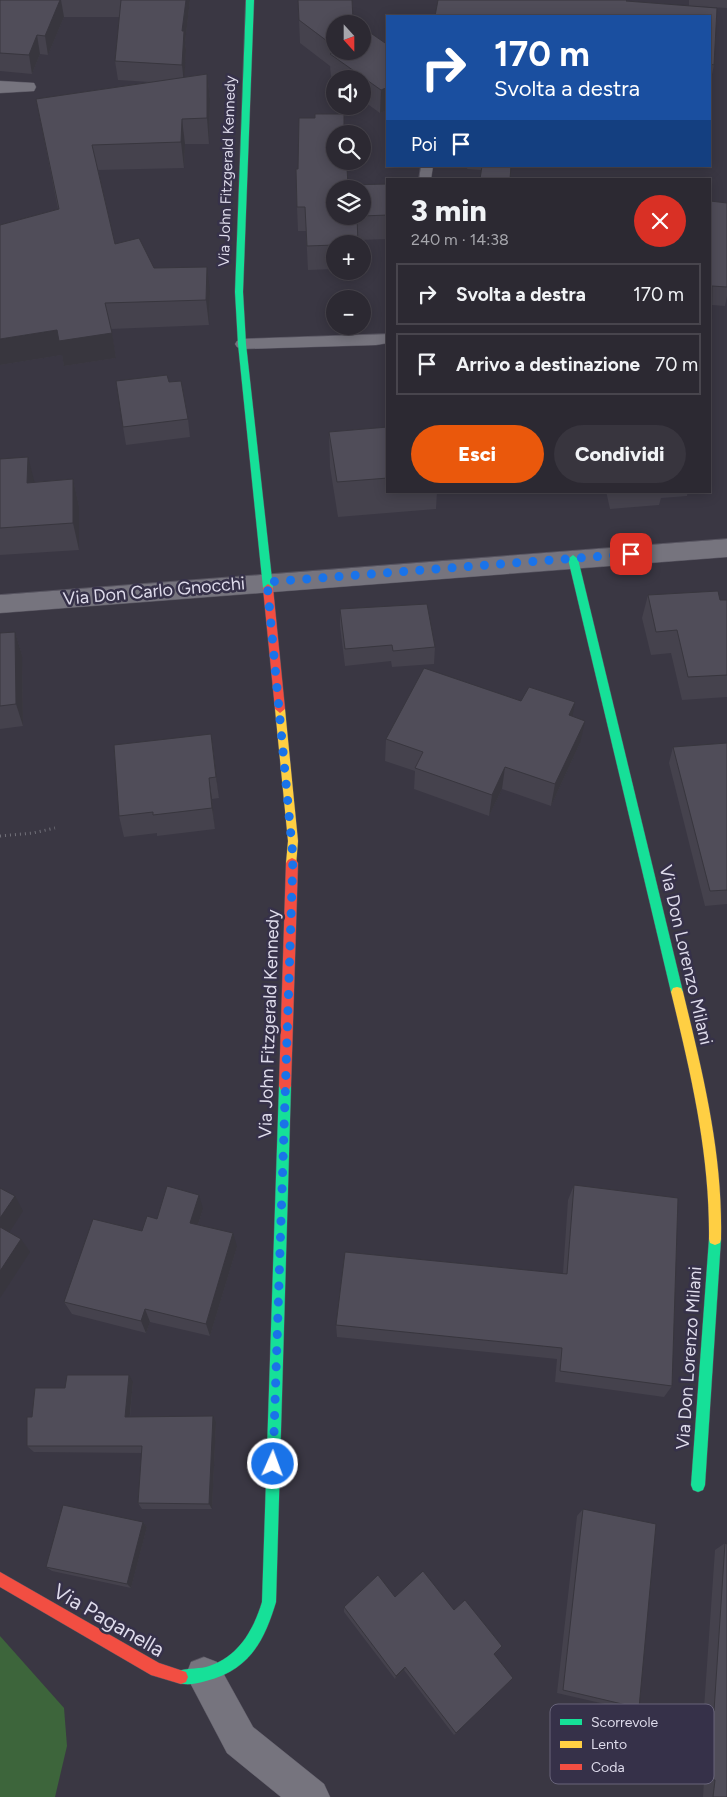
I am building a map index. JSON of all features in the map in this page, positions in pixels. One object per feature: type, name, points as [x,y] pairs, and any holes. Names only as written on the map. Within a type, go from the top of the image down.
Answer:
[{"type":"street","name":"Via John Fitzgerald Kennedy","points":[[204,1675],[226,1668],[248,1652],[261,1630],[268,1602],[293,849],[242,344],[239,292],[250,0]]},
{"type":"street","points":[[0,87],[27,87]]},
{"type":"street","name":"Via Don Carlo Gnocchi","points":[[0,604],[727,548]]},
{"type":"street","name":"Via Don Lorenzo Milani","points":[[573,559],[702,1097],[714,1181],[715,1236],[698,1485]]},
{"type":"street","name":"Via Paganella","points":[[0,1579],[156,1670],[183,1677],[204,1675]]},
{"type":"street","points":[[204,1675],[240,1740],[310,1797]]},
{"type":"lane","points":[[242,344],[386,338]]},
{"type":"path","points":[[0,836],[33,833],[55,828]]},
{"type":"green space","points":[[0,1636],[64,1708],[67,1746],[55,1797],[0,1797]]},
{"type":"building","points":[[0,0],[60,0],[45,36],[37,35],[29,55],[0,53]]},
{"type":"building","points":[[121,0],[186,0],[182,31],[184,31],[182,65],[115,61]]},
{"type":"building","points":[[298,0],[352,0],[353,15],[326,15],[326,40],[299,20]]},
{"type":"building","points":[[438,0],[627,0],[717,8],[714,65],[711,64],[711,15],[435,15]]},
{"type":"building","points":[[371,33],[386,44],[386,88],[381,90],[371,83],[371,70],[353,70],[338,60],[371,60]]},
{"type":"building","points":[[207,74],[207,118],[182,119],[181,142],[92,145],[115,244],[139,238],[154,268],[207,267],[206,300],[105,303],[112,333],[59,341],[57,330],[0,339],[0,225],[59,209],[36,99]]},
{"type":"building","points":[[315,114],[344,115],[344,125],[326,125],[326,170],[347,170],[348,180],[326,180],[326,225],[357,225],[358,235],[326,235],[326,245],[307,246],[305,207],[297,207],[296,169],[298,169],[299,118],[315,118]]},
{"type":"building","points":[[482,167],[511,167],[510,178],[480,178]]},
{"type":"building","points":[[371,184],[386,184],[386,215],[371,216]]},
{"type":"building","points":[[711,201],[727,203],[727,287],[712,286],[711,353]]},
{"type":"building","points":[[167,375],[169,382],[181,381],[188,419],[123,427],[116,381]]},
{"type":"building","points":[[386,427],[386,478],[337,482],[329,432]]},
{"type":"building","points":[[28,457],[27,483],[73,479],[73,523],[0,528],[0,459]]},
{"type":"building","points":[[718,591],[720,600],[727,600],[727,675],[688,677],[677,630],[656,632],[648,595]]},
{"type":"building","points":[[427,604],[435,647],[393,651],[392,645],[345,649],[340,609]]},
{"type":"building","points":[[15,632],[16,704],[0,706],[0,633]]},
{"type":"building","points":[[424,668],[521,701],[529,687],[575,702],[569,715],[585,721],[555,784],[505,767],[492,795],[415,768],[423,752],[386,739]]},
{"type":"building","points":[[211,734],[216,777],[209,778],[212,808],[153,815],[153,812],[119,816],[114,745]]},
{"type":"building","points":[[727,743],[727,890],[710,891],[673,747]]},
{"type":"building","points":[[574,1185],[678,1198],[672,1386],[560,1371],[562,1348],[336,1325],[345,1252],[567,1274]]},
{"type":"building","points":[[167,1186],[199,1195],[190,1223],[233,1233],[206,1324],[145,1309],[141,1321],[64,1302],[93,1219],[142,1231],[147,1216],[157,1219]]},
{"type":"building","points":[[0,1188],[15,1196],[0,1218]]},
{"type":"building","points":[[0,1227],[21,1239],[0,1271]]},
{"type":"building","points":[[67,1375],[129,1375],[125,1417],[213,1416],[209,1504],[138,1503],[142,1446],[27,1446],[27,1417],[32,1417],[35,1388],[65,1388]]},
{"type":"building","points":[[63,1505],[143,1522],[127,1584],[46,1567]]},
{"type":"building","points":[[583,1509],[656,1524],[639,1704],[622,1704],[563,1690]]},
{"type":"building","points":[[725,1543],[727,1544],[727,1797],[713,1797],[715,1780],[714,1711]]},
{"type":"building","points":[[423,1571],[454,1610],[465,1600],[502,1646],[494,1654],[513,1678],[456,1733],[405,1667],[396,1676],[344,1607],[378,1575],[395,1597]]},
{"type":"traffic: fast","points":[[250,0],[239,292],[242,344],[268,588]]},
{"type":"traffic: fast","points":[[573,559],[677,992]]},
{"type":"traffic: fast","points":[[181,1677],[194,1677],[216,1671],[237,1659],[251,1644],[257,1634],[269,1602],[285,1086]]},
{"type":"traffic: fast","points":[[698,1485],[715,1239]]},
{"type":"traffic: slow","points":[[280,709],[293,841],[292,863]]},
{"type":"traffic: slow","points":[[677,992],[699,1084],[710,1146],[716,1208],[715,1239]]},
{"type":"traffic: jam","points":[[268,588],[280,709]]},
{"type":"traffic: jam","points":[[285,1086],[292,863]]},
{"type":"traffic: jam","points":[[0,1579],[156,1670],[181,1677]]},
{"type":"route","points":[[273,1464],[293,841],[267,582],[631,554]]}]
